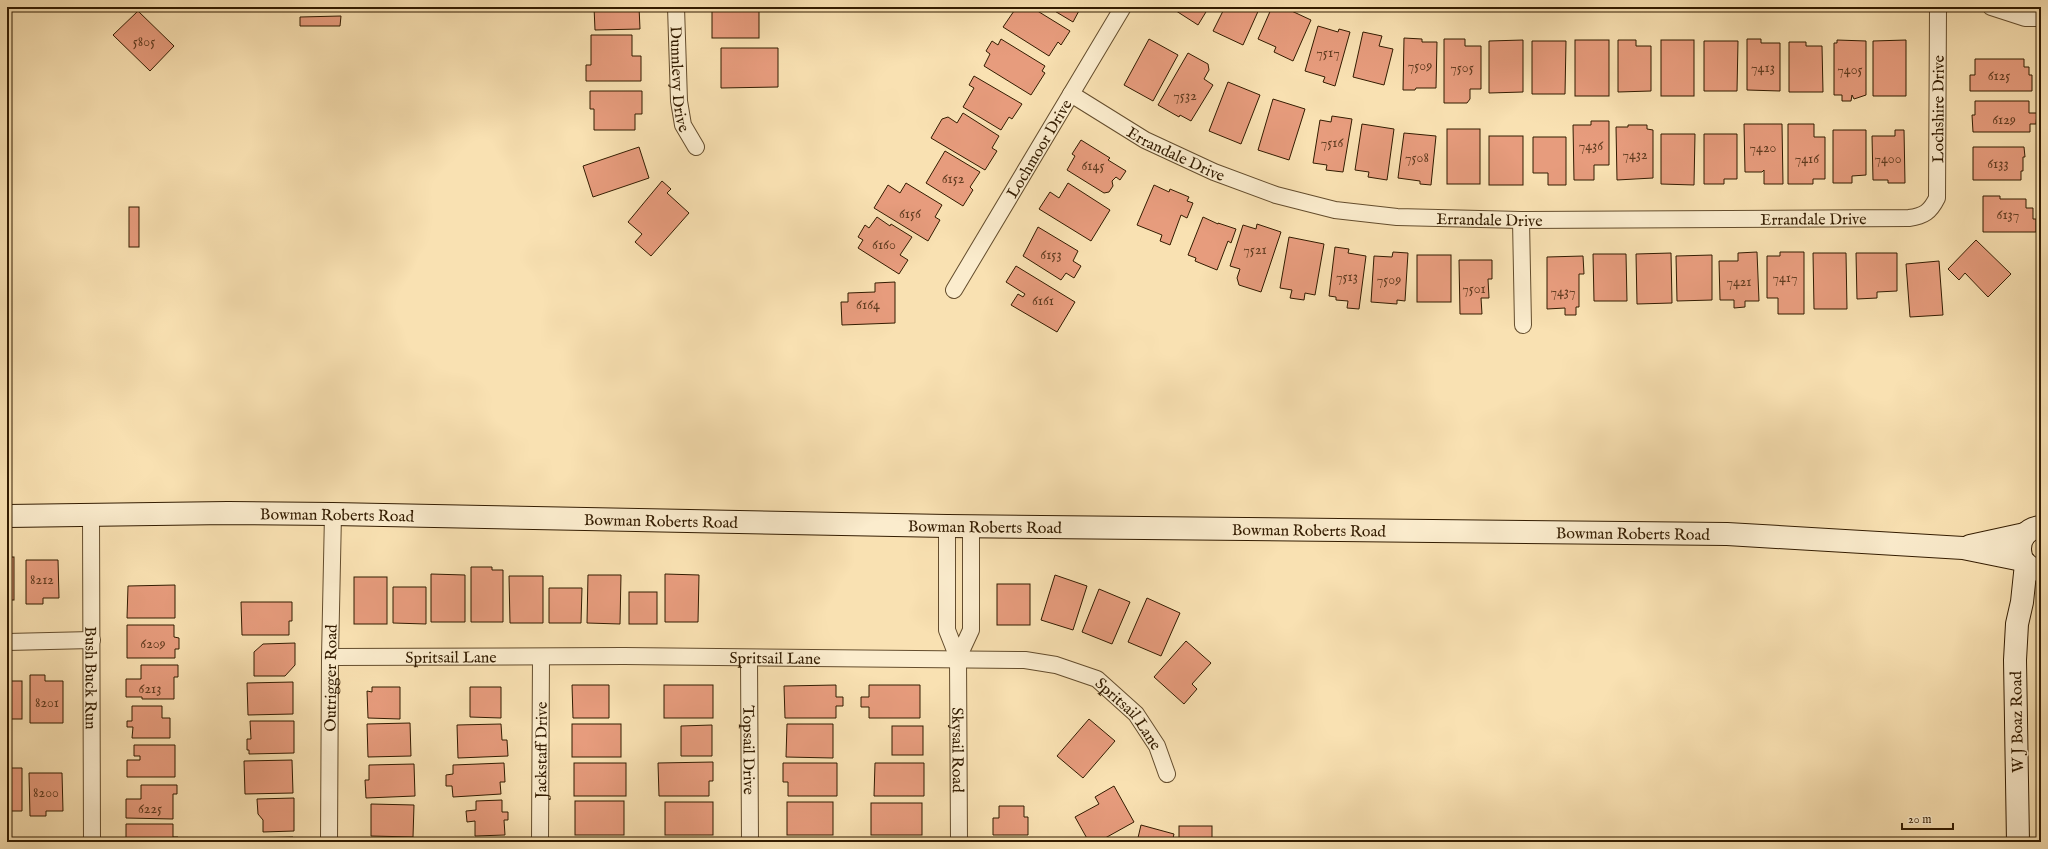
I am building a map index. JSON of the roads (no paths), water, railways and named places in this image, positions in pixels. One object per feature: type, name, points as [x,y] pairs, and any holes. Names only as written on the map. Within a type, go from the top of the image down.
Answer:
[{"type":"street","name":"Dunnlevy Drive","points":[[676,7],[679,101],[683,126],[696,147]]},
{"type":"street","name":"Lochmoor Drive","points":[[954,290],[1123,7]]},
{"type":"street","name":"Lochshire Drive","points":[[1931,209],[1937,198],[1938,187],[1938,7]]},
{"type":"street","points":[[1991,7],[2025,18],[2041,18]]},
{"type":"street","name":"Errandale Drive","points":[[1071,94],[1145,140],[1214,172],[1276,195],[1335,210],[1397,217],[1522,220],[1909,218],[1922,216],[1931,209]]},
{"type":"street","points":[[1522,220],[1523,325]]},
{"type":"street","name":"Bowman Roberts Road","points":[[7,516],[228,513],[333,514],[947,526],[1727,534],[1963,548],[2032,567]]},
{"type":"street","name":"Outrigger Road","points":[[329,842],[330,657],[333,514]]},
{"type":"street","name":"Bush Buck Run","points":[[91,515],[92,842]]},
{"type":"street","name":"Skysail Road","points":[[947,526],[947,630],[958,658],[958,842]]},
{"type":"street","name":"Skysail Road","points":[[958,658],[971,630],[971,526]]},
{"type":"street","name":"Bowman Roberts Road","points":[[1963,548],[2033,530]]},
{"type":"street","name":"W J Boaz Road","points":[[2018,842],[2015,660],[2017,624],[2032,567],[2019,546],[2033,530]]},
{"type":"street","points":[[7,642],[92,640]]},
{"type":"street","name":"Spritsail Lane","points":[[330,657],[958,658],[1025,660],[1056,665],[1097,679],[1136,714],[1157,746],[1167,774]]},
{"type":"street","name":"Jackstaff Drive","points":[[540,842],[541,657]]},
{"type":"street","name":"Topsail Drive","points":[[749,658],[750,842]]}]
